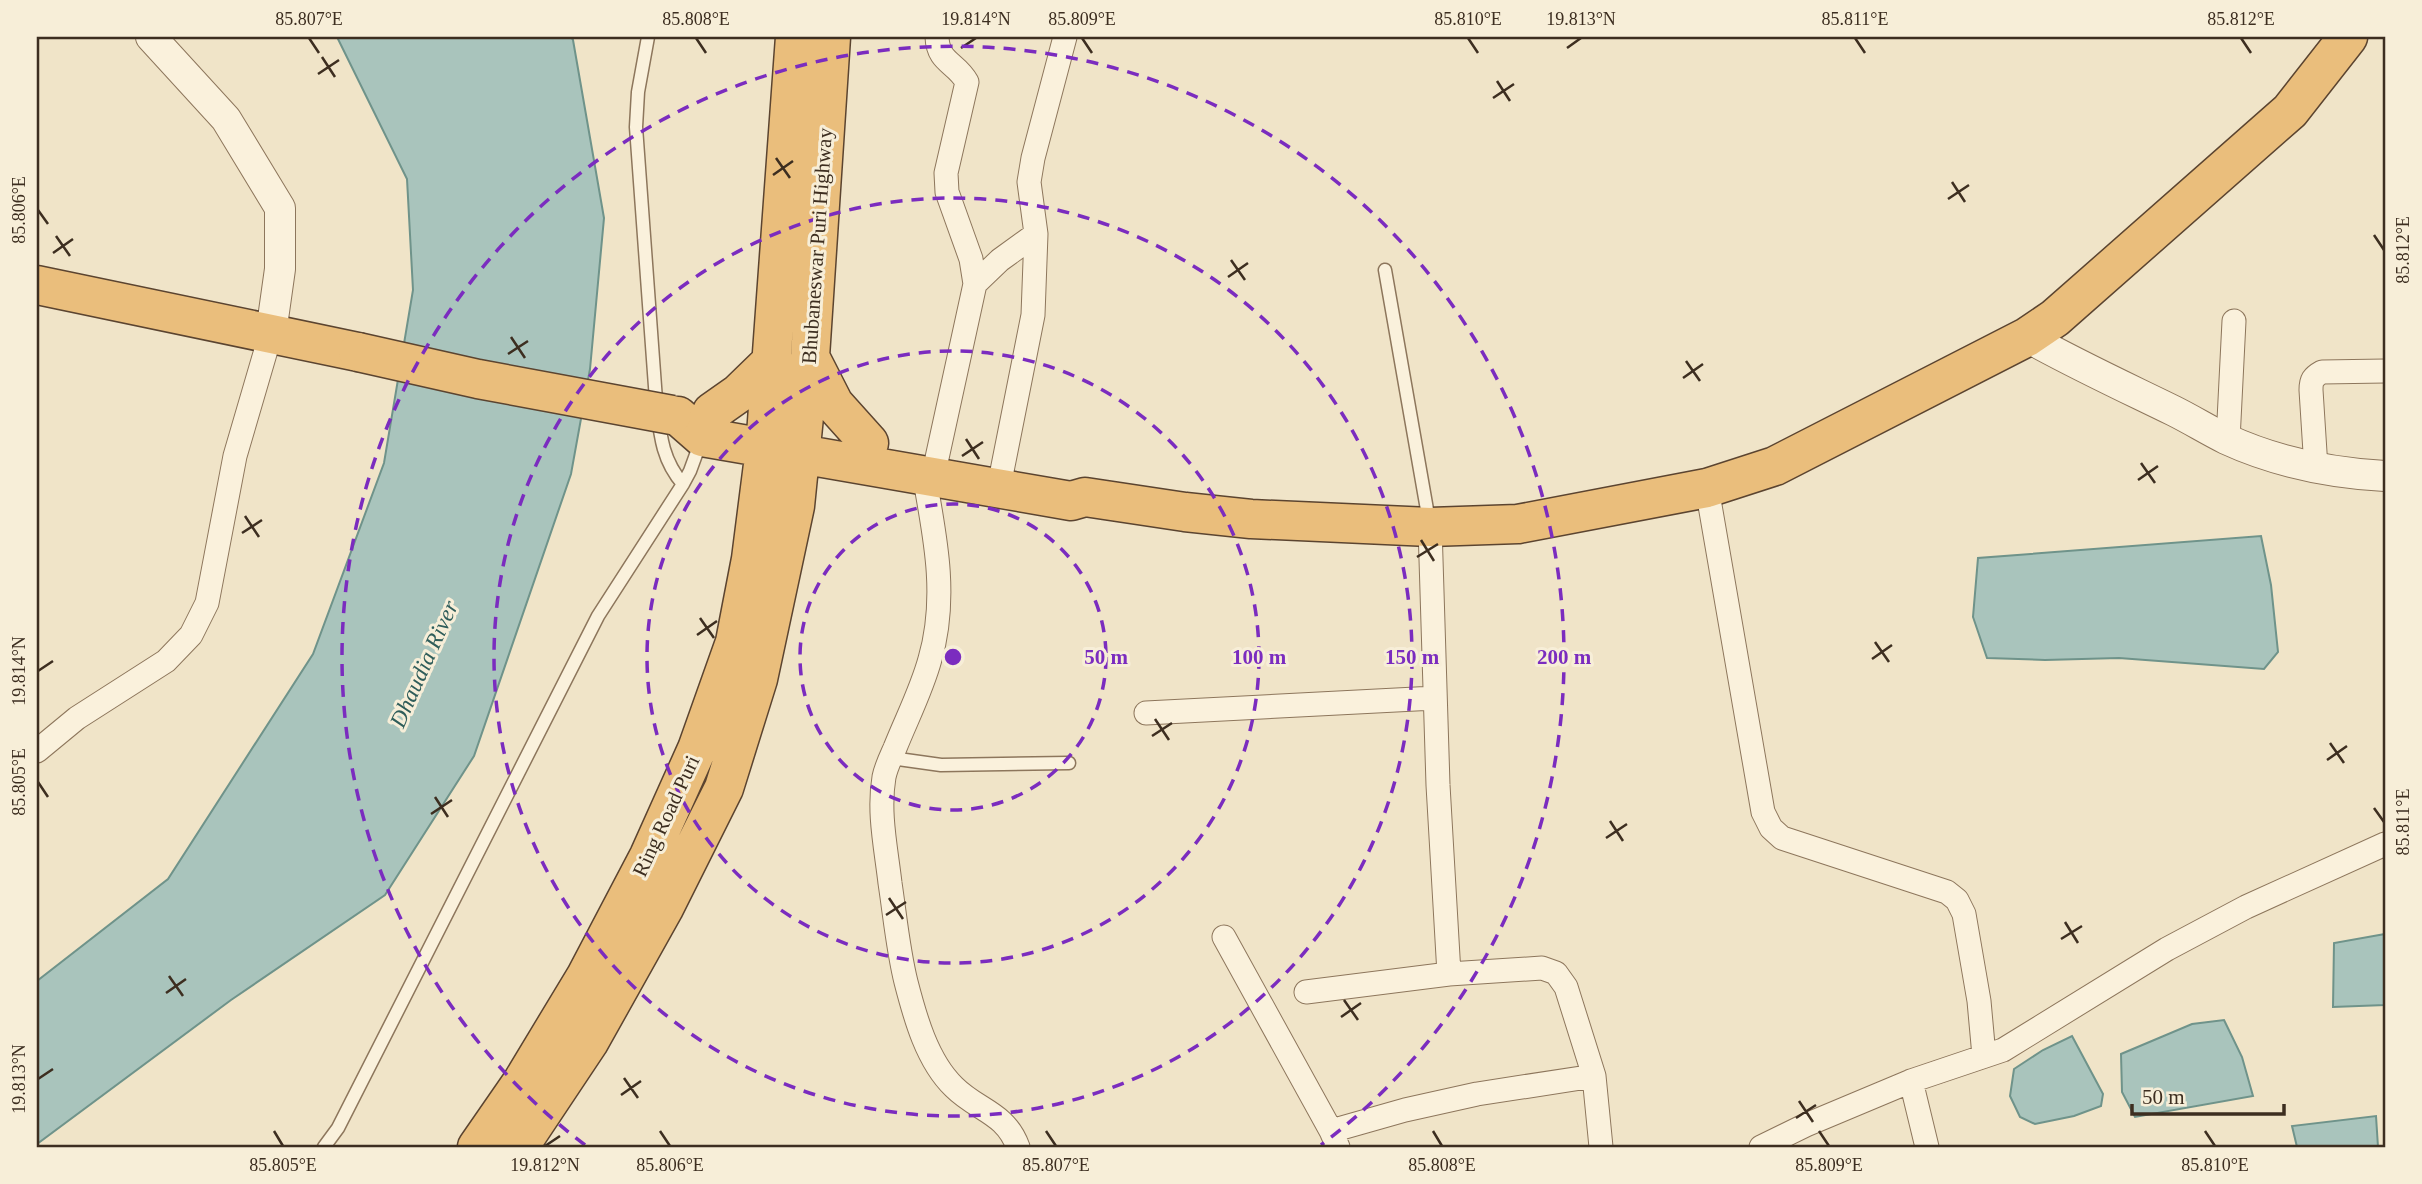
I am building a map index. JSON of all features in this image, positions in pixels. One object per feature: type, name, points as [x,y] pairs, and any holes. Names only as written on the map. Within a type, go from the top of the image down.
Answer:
[{"type":"highway","name":"Bhubaneswar Puri Highway","points":[[784,439],[773,360],[795,37]]},
{"type":"highway","name":"Bhubaneswar Puri Highway","points":[[784,439],[810,358],[831,37]]},
{"type":"highway","points":[[37,285],[695,424],[931,466],[1071,501],[1085,497],[1251,519],[1430,527],[1518,524],[1707,488],[1774,466],[2027,337],[2055,318],[2290,111],[2348,37]]},
{"type":"highway","points":[[810,358],[865,454]]},
{"type":"highway","points":[[695,424],[738,393],[773,360]]},
{"type":"highway","points":[[695,424],[726,459],[757,519]]},
{"type":"highway","name":"Ring Road Puri","points":[[519,1147],[589,1042],[664,908],[724,788],[758,679],[795,506],[784,439]]},
{"type":"highway","name":"Ring Road Puri","points":[[477,1147],[523,1082],[586,975],[649,856],[697,749],[735,642],[757,519],[784,439]]},
{"type":"highway","points":[[795,506],[865,454]]},
{"type":"highway","points":[[931,466],[1002,471],[1074,486],[1085,497]]},
{"type":"street","points":[[37,751],[78,718],[166,661],[191,635],[208,603],[235,456],[271,333],[280,269],[280,208],[226,119],[151,37]]},
{"type":"street","points":[[937,37],[937,49],[942,57],[961,71],[967,82],[946,173],[947,192],[971,259],[975,284],[931,466],[940,578],[939,612],[930,659],[885,774],[882,798],[883,830],[896,929],[905,979],[917,1019],[935,1061],[953,1087],[1006,1125],[1018,1147]]},
{"type":"street","points":[[1002,471],[1033,315],[1037,234],[1030,181],[1033,158],[1065,37]]},
{"type":"street","points":[[975,284],[1000,260],[1037,234]]},
{"type":"street","points":[[2228,440],[2234,321]]},
{"type":"street","points":[[2027,337],[2096,375],[2228,440],[2293,463],[2341,474],[2385,476]]},
{"type":"street","points":[[2316,468],[2311,390],[2314,376],[2322,372],[2385,371]]},
{"type":"street","points":[[1707,488],[1763,812],[1771,828],[1782,838],[1947,892],[1957,900],[1964,914],[1979,1002],[1984,1056]]},
{"type":"street","points":[[1430,527],[1438,785],[1449,974]]},
{"type":"street","points":[[1146,713],[1435,698]]},
{"type":"street","points":[[1771,1145],[1806,1125],[1911,1081],[2022,1040],[2167,949],[2235,913],[2385,844]]},
{"type":"street","points":[[1224,937],[1335,1139],[1405,1110],[1477,1094],[1594,1076]]},
{"type":"street","points":[[1306,992],[1449,974],[1542,968],[1556,973],[1566,987],[1594,1076],[1601,1147]]},
{"type":"street","points":[[1911,1081],[1927,1147]]},
{"type":"lane","points":[[648,37],[638,92],[636,127],[656,400],[664,452],[671,468],[683,484]]},
{"type":"lane","points":[[1385,270],[1430,527]]},
{"type":"lane","points":[[324,1147],[338,1128],[598,616],[690,471],[695,424]]},
{"type":"lane","points":[[891,758],[941,765],[1069,763]]},
{"type":"water","name":"Dhaudia River","points":[[337,37],[571,37],[573,40],[604,218],[590,369],[571,474],[474,756],[385,895],[231,1000],[37,1144],[37,981],[168,879],[313,654],[384,463],[413,290],[407,179]]},
{"type":"water","points":[[2261,536],[2271,585],[2278,652],[2264,669],[2119,658],[1987,658],[1973,617],[1978,558]]},
{"type":"water","points":[[2385,934],[2385,1005],[2333,1007],[2334,943]]},
{"type":"water","points":[[2224,1020],[2242,1057],[2253,1096],[2135,1117],[2122,1092],[2121,1054],[2192,1024]]},
{"type":"water","points":[[2072,1036],[2103,1094],[2101,1106],[2074,1116],[2035,1124],[2020,1117],[2010,1096],[2014,1069],[2043,1050]]},
{"type":"water","points":[[2376,1116],[2378,1147],[2297,1147],[2292,1126]]}]
